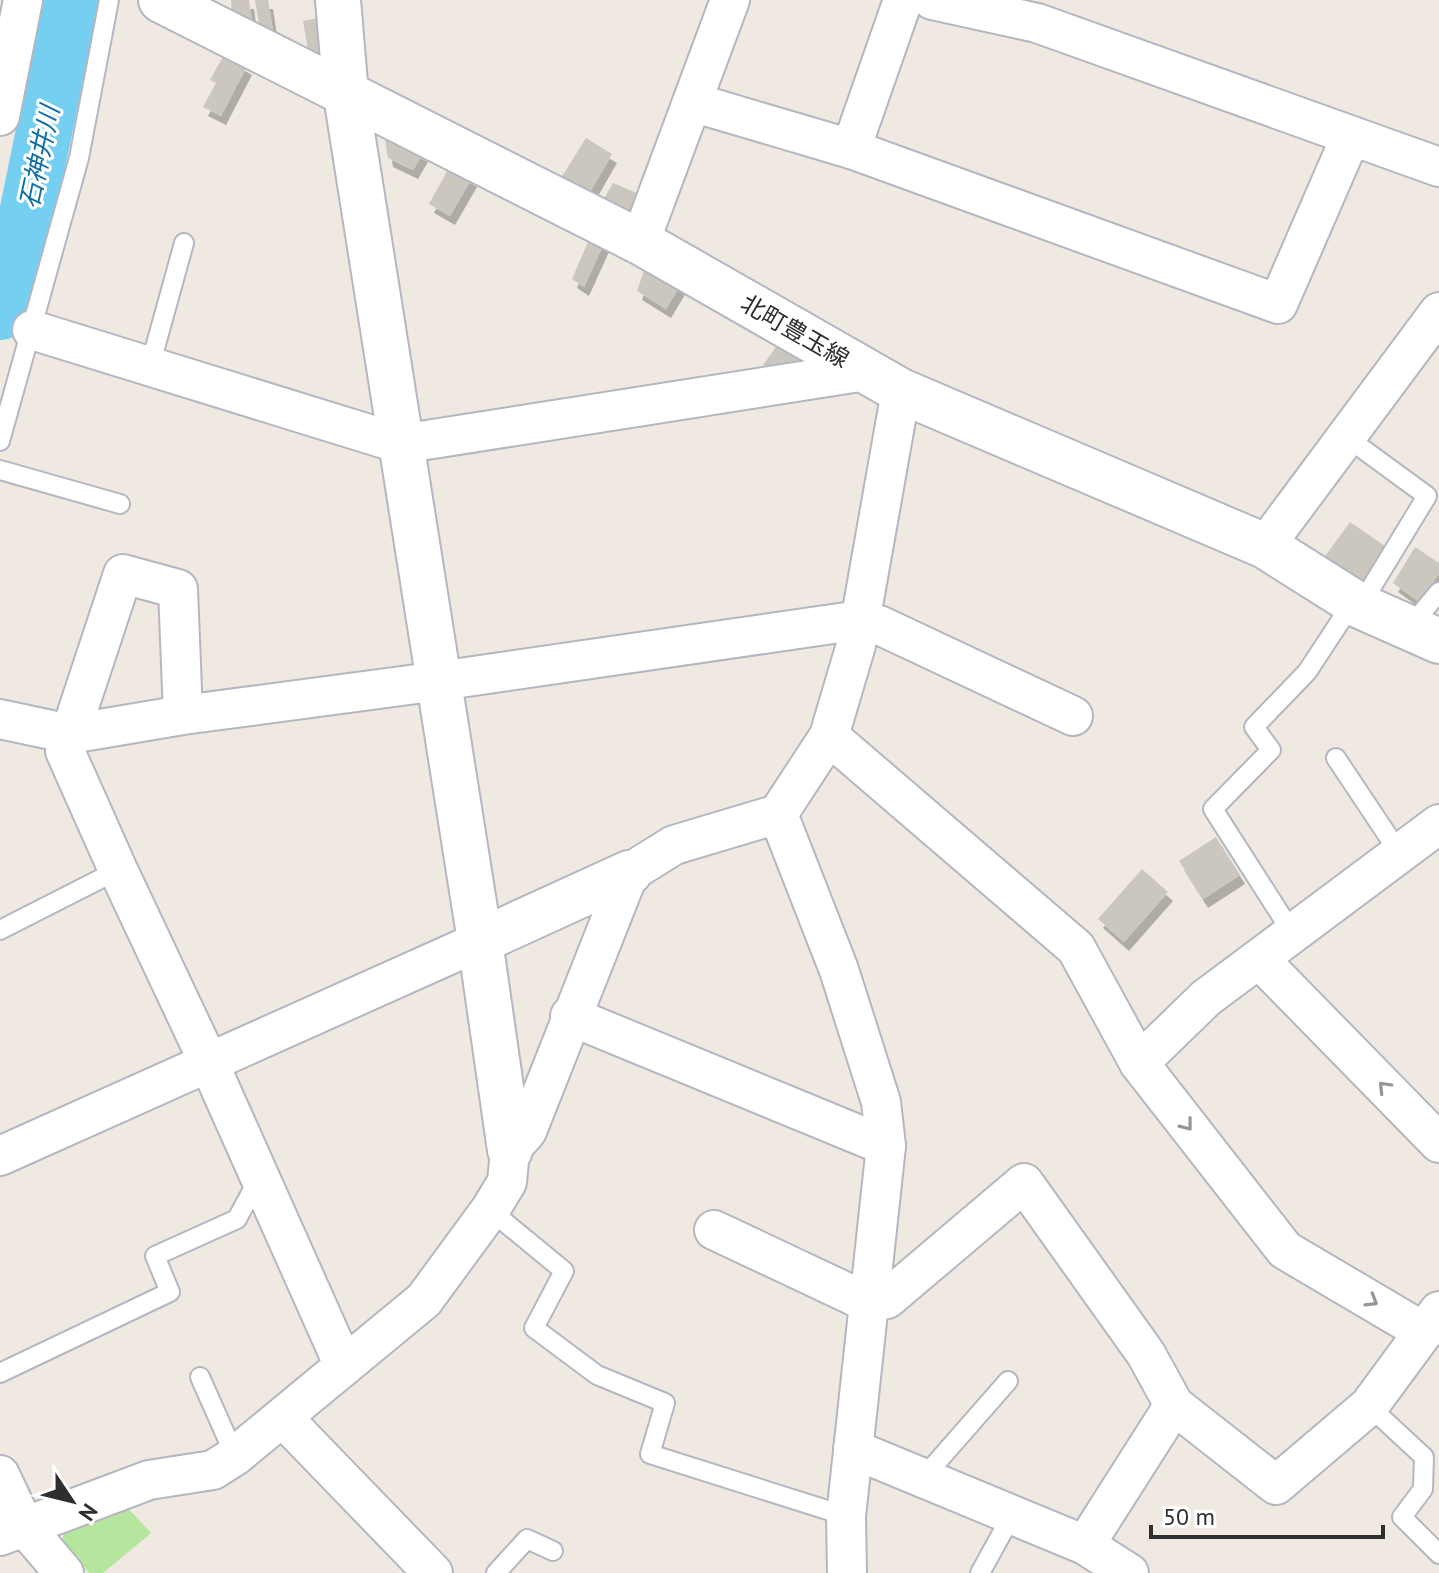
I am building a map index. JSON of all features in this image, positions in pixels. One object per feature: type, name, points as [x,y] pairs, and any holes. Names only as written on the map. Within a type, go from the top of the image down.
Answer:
[{"type":"main road","name":"北町豊玉線","points":[[161,0],[640,242],[883,381],[1265,546],[1357,604],[1424,635]]},
{"type":"main road","points":[[338,0],[346,95],[480,941],[510,1150]]},
{"type":"main road","points":[[480,941],[629,873]]},
{"type":"street","points":[[0,116],[23,0]]},
{"type":"street","points":[[640,242],[730,0]]},
{"type":"street","points":[[851,149],[903,0]]},
{"type":"street","points":[[932,0],[1037,23],[1439,167]]},
{"type":"street","points":[[692,102],[851,149],[1278,304],[1351,136]]},
{"type":"street","points":[[1265,546],[1439,312]]},
{"type":"street","points":[[12,1531],[149,1480],[213,1470],[283,1418],[424,1300],[507,1182],[510,1150],[527,1131],[629,873],[674,845],[778,814],[829,736],[856,645],[860,620],[883,381],[401,444],[32,330]]},
{"type":"street","points":[[183,715],[178,589],[123,574],[65,751],[260,1175],[344,1366]]},
{"type":"street","points":[[0,719],[70,734],[183,715],[860,620],[879,625],[1073,716]]},
{"type":"street","points":[[714,1230],[869,1303],[887,1299],[1024,1183],[1146,1354],[1174,1405],[1276,1485],[1369,1406],[1432,1322],[1285,1250],[1139,1063],[1076,948],[829,736]]},
{"type":"street","points":[[778,814],[839,970],[881,1102],[886,1146],[846,1516],[847,1573]]},
{"type":"street","points":[[1139,1063],[1206,998],[1439,824]]},
{"type":"street","points":[[0,1156],[480,941]]},
{"type":"street","points":[[1259,959],[1439,1143]]},
{"type":"street","points":[[570,1016],[886,1146]]},
{"type":"street","points":[[853,1449],[1012,1515],[1102,1562],[1174,1405]]},
{"type":"street","points":[[283,1418],[433,1573]]},
{"type":"street","points":[[0,1475],[12,1531],[64,1573]]},
{"type":"lane","points":[[0,441],[79,158],[109,0]]},
{"type":"lane","points":[[150,366],[184,243]]},
{"type":"lane","points":[[1293,934],[1213,809],[1271,750],[1254,727],[1307,672],[1357,604],[1427,496],[1345,436]]},
{"type":"lane","points":[[0,470],[120,504]]},
{"type":"lane","points":[[1424,635],[1439,592]]},
{"type":"lane","points":[[1336,758],[1400,854]]},
{"type":"lane","points":[[0,930],[118,870]]},
{"type":"lane","points":[[0,1373],[170,1292],[155,1256],[237,1219],[260,1175]]},
{"type":"lane","points":[[490,1210],[564,1271],[534,1328],[597,1375],[665,1403],[650,1454],[846,1516]]},
{"type":"lane","points":[[200,1377],[235,1456]]},
{"type":"lane","points":[[923,1478],[1008,1381]]},
{"type":"lane","points":[[1369,1406],[1424,1457],[1423,1489],[1402,1517],[1439,1554]]},
{"type":"lane","points":[[980,1573],[1012,1515]]},
{"type":"lane","points":[[496,1573],[527,1539],[553,1551]]},
{"type":"green space","points":[[125,1505],[151,1533],[103,1573],[89,1573],[62,1539],[67,1527]]},
{"type":"building","points":[[231,0],[249,0],[252,21],[232,13]]},
{"type":"building","points":[[255,0],[268,0],[273,32],[259,24]]},
{"type":"building","points":[[318,18],[323,58],[308,50],[303,21]]},
{"type":"building","points":[[225,53],[247,66],[221,116],[203,107],[216,83],[210,80]]},
{"type":"building","points":[[384,133],[423,153],[413,170],[388,158]]},
{"type":"building","points":[[586,138],[612,154],[589,194],[561,178]]},
{"type":"building","points":[[450,166],[472,178],[450,216],[429,204]]},
{"type":"building","points":[[613,183],[639,194],[627,220],[601,204]]},
{"type":"building","points":[[591,235],[604,243],[584,287],[572,279]]},
{"type":"building","points":[[647,262],[681,284],[666,309],[637,291]]},
{"type":"building","points":[[781,340],[831,368],[767,368],[763,365]]},
{"type":"building","points":[[1350,522],[1385,546],[1363,579],[1350,572],[1347,576],[1323,559]]},
{"type":"building","points":[[1415,547],[1439,563],[1439,574],[1418,601],[1393,583]]},
{"type":"building","points":[[1216,837],[1240,875],[1203,899],[1179,861]]},
{"type":"building","points":[[1142,869],[1168,892],[1124,942],[1098,919]]},
{"type":"waterway","name":"石神井川","points":[[0,312],[25,224],[71,0]]}]
